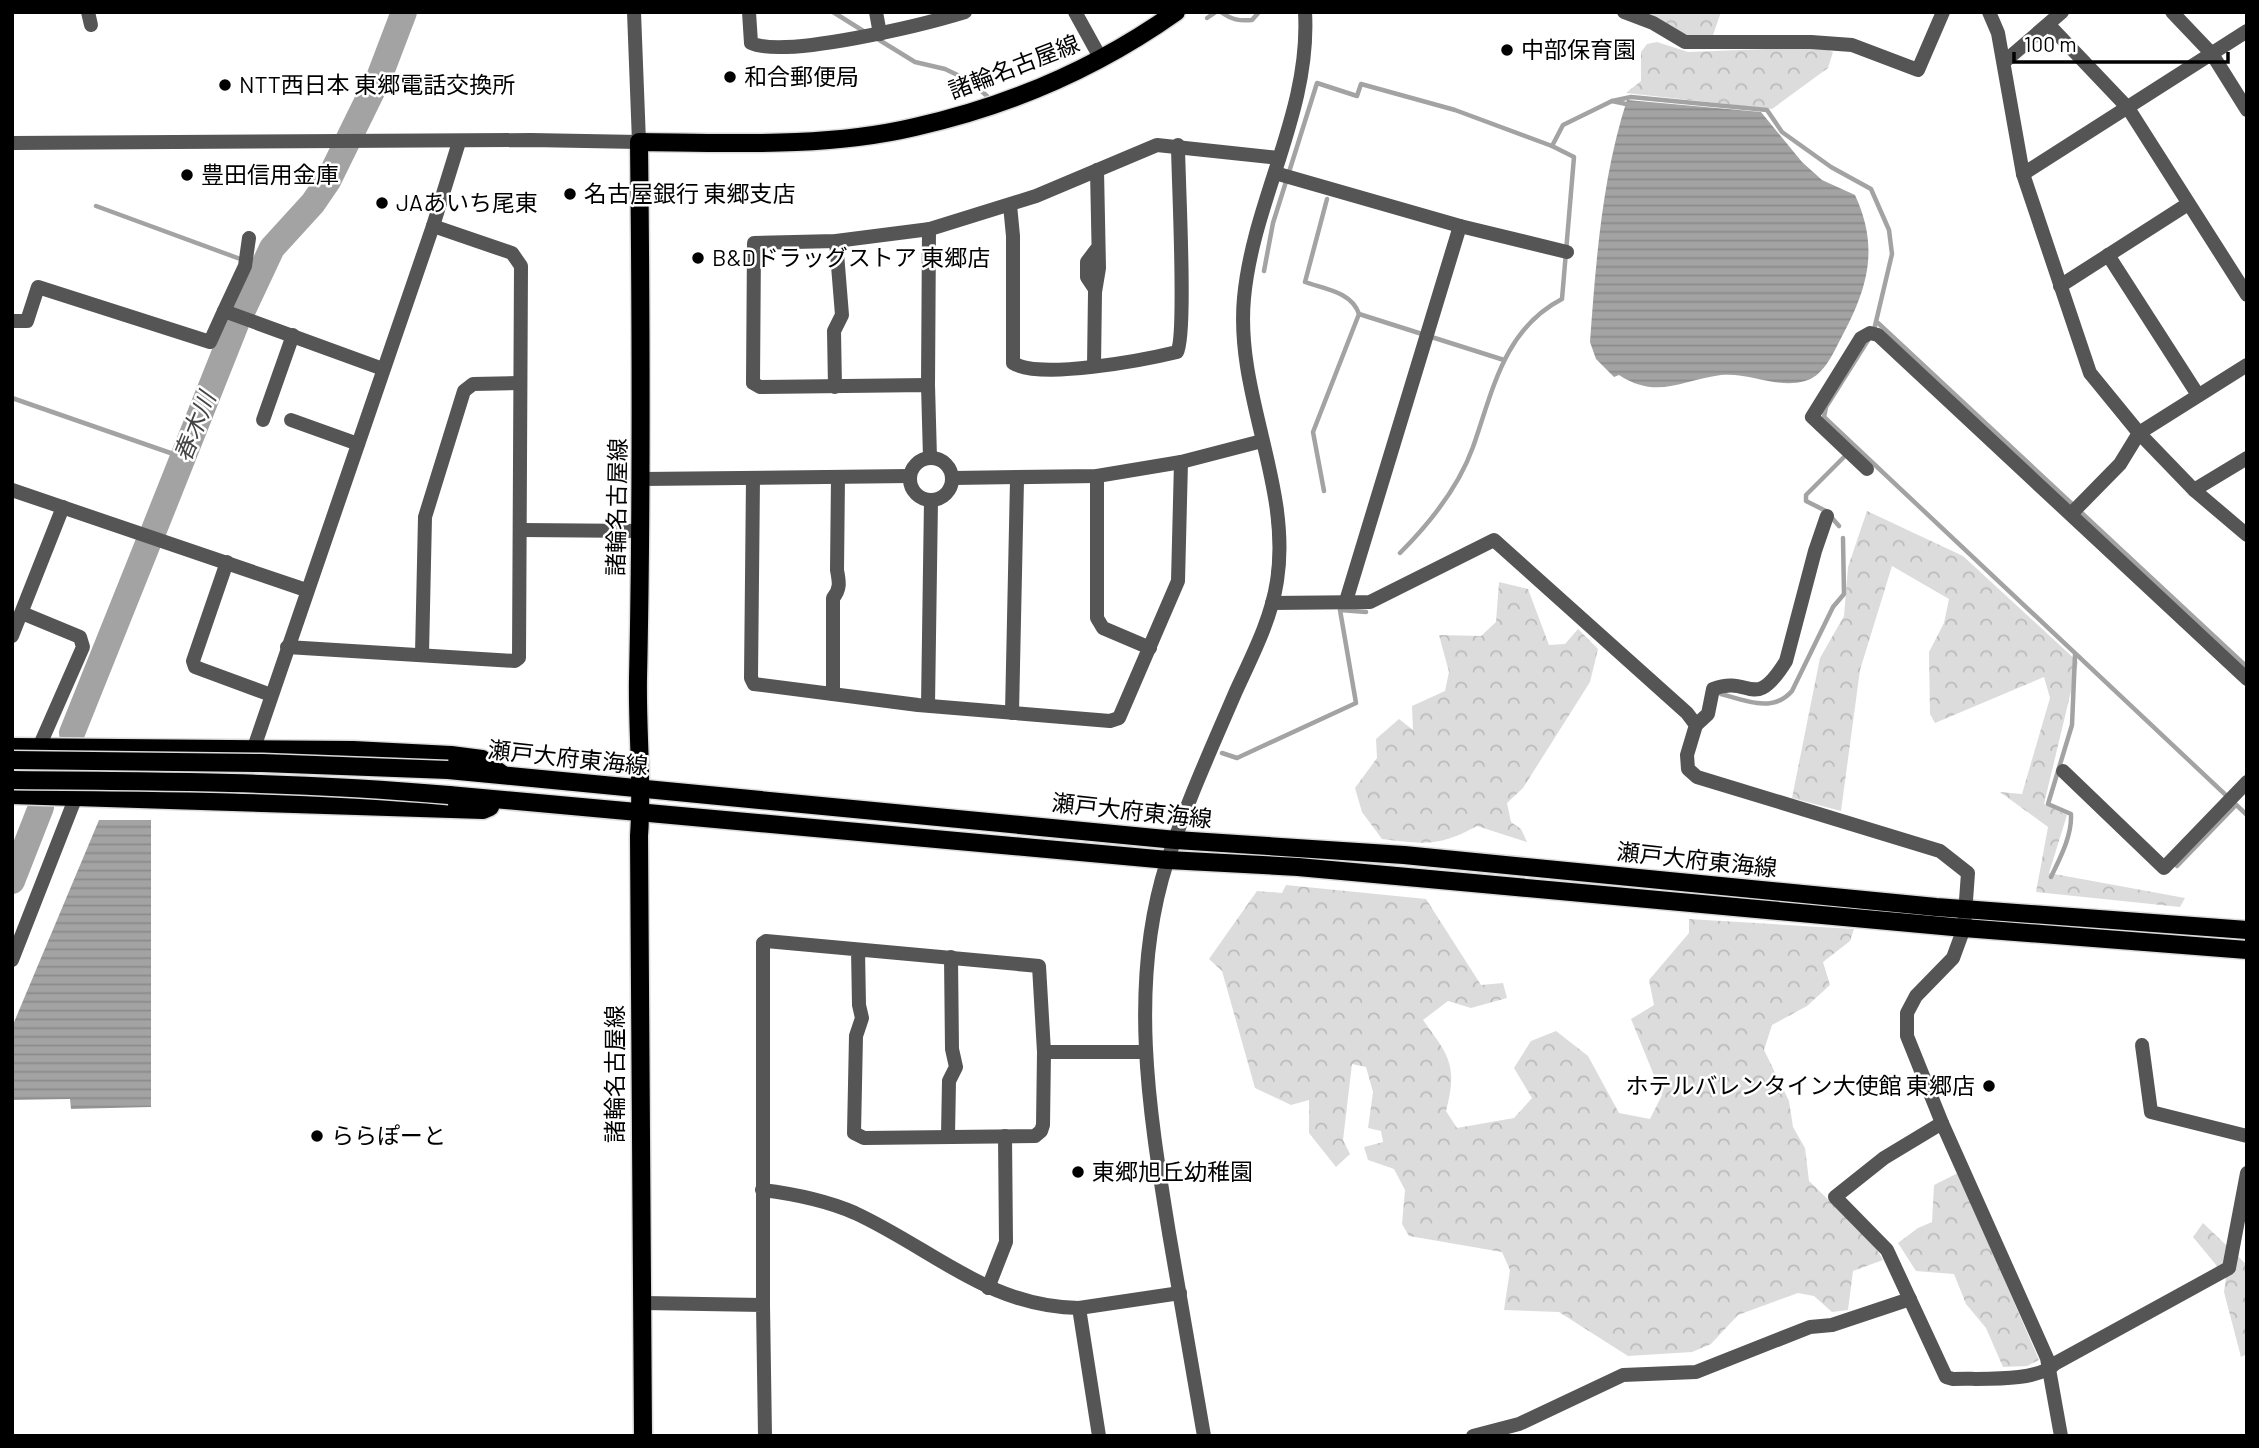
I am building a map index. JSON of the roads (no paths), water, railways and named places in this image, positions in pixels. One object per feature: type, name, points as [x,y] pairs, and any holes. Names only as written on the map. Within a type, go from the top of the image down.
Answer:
[{"type":"main road","name":"諸輪名古屋線","points":[[643,1436],[644,1303],[639,1181],[643,790],[638,688],[642,531],[639,142],[786,142],[913,128],[997,104],[1101,59],[1176,12]]},
{"type":"main road","points":[[12,747],[353,750],[482,759],[506,777]]},
{"type":"main road","name":"瀬戸大府東海線","points":[[12,760],[262,763],[448,770],[1176,840],[1404,855],[2247,950]]},
{"type":"main road","name":"瀬戸大府東海線","points":[[12,780],[334,785],[1168,860],[1298,867],[1966,919],[2247,930]]},
{"type":"main road","points":[[12,795],[236,800],[483,810],[510,801]]},
{"type":"street","points":[[12,143],[639,142],[634,12]]},
{"type":"street","points":[[749,12],[750,40],[754,45],[838,41],[880,34],[965,12]]},
{"type":"street","points":[[877,12],[880,34]]},
{"type":"street","points":[[1076,12],[1101,59]]},
{"type":"street","points":[[1203,1436],[1162,1186],[1146,1052],[1144,1002],[1147,957],[1168,860],[1272,603],[1279,559],[1278,523],[1246,369],[1242,316],[1249,261],[1303,73],[1305,12]]},
{"type":"street","points":[[1624,12],[1653,23],[1685,42],[1811,42],[1852,45],[1918,70],[1943,12]]},
{"type":"street","points":[[1989,12],[1998,33],[2023,174],[2090,373],[2139,433],[2194,490],[2247,536]]},
{"type":"street","points":[[2004,62],[2062,12]]},
{"type":"street","points":[[2172,12],[2212,54],[2247,110]]},
{"type":"street","points":[[2049,24],[2128,108],[2247,295]]},
{"type":"street","points":[[2023,174],[2247,32]]},
{"type":"street","points":[[236,800],[433,226],[459,142]]},
{"type":"street","points":[[928,386],[760,387],[753,383],[754,243],[836,241],[929,229],[1010,205],[1157,145],[1178,145],[1279,158]]},
{"type":"street","points":[[1010,205],[1013,236],[1013,363],[1020,367],[1094,366],[1140,361],[1177,352],[1180,347],[1178,145]]},
{"type":"street","points":[[1094,366],[1095,289],[1099,276],[1096,250],[1097,170]]},
{"type":"street","points":[[1275,173],[1460,226],[1567,252]]},
{"type":"street","points":[[2060,286],[2188,204]]},
{"type":"street","points":[[287,647],[514,661],[519,658],[522,530],[521,267],[518,258],[433,226]]},
{"type":"street","points":[[1346,601],[1460,226]]},
{"type":"street","points":[[929,229],[930,458]]},
{"type":"street","points":[[12,321],[27,321],[38,287],[210,342],[245,266],[249,238]]},
{"type":"street","points":[[835,387],[834,331],[842,315],[838,298],[836,241]]},
{"type":"street","points":[[2108,255],[2198,396]]},
{"type":"street","points":[[224,311],[383,369]]},
{"type":"street","points":[[1867,469],[1812,417],[1861,338],[1870,333],[1878,335],[2247,679]]},
{"type":"street","points":[[263,420],[293,335]]},
{"type":"street","points":[[2071,514],[2120,464],[2139,433],[2247,365]]},
{"type":"street","points":[[422,654],[425,517],[464,391],[473,384],[520,383]]},
{"type":"street","points":[[291,420],[358,444]]},
{"type":"street","points":[[953,478],[1017,480],[1097,476],[1181,462],[1262,441]]},
{"type":"street","points":[[930,458],[943,461],[953,478],[949,491],[931,500],[917,495],[910,483],[910,476],[917,463],[930,458]]},
{"type":"street","points":[[2194,490],[2247,458]]},
{"type":"street","points":[[753,478],[751,678],[758,687],[1012,713],[1116,720],[1178,581],[1181,462]]},
{"type":"street","points":[[642,479],[910,476]]},
{"type":"street","points":[[1097,476],[1097,618],[1103,628],[1150,648]]},
{"type":"street","points":[[833,694],[832,597],[838,592],[838,477]]},
{"type":"street","points":[[1012,713],[1017,480]]},
{"type":"street","points":[[12,490],[306,590]]},
{"type":"street","points":[[928,705],[931,500]]},
{"type":"street","points":[[12,636],[63,507]]},
{"type":"street","points":[[1827,516],[1782,668],[1769,686],[1749,690],[1724,685],[1713,689],[1708,714],[1696,725],[1687,755],[1688,769],[1697,777],[1940,851],[1968,873],[1966,919],[1953,958],[1916,996],[1907,1013],[1907,1036],[1942,1124],[2049,1370],[2061,1436]]},
{"type":"street","points":[[522,530],[642,531]]},
{"type":"street","points":[[1272,603],[1370,602],[1383,598],[1493,540],[1696,725]]},
{"type":"street","points":[[228,562],[193,661],[195,667],[271,695]]},
{"type":"street","points":[[22,613],[80,637],[83,647],[39,747]]},
{"type":"street","points":[[12,960],[95,748]]},
{"type":"street","points":[[2063,771],[2164,868],[2247,782]]},
{"type":"street","points":[[765,1436],[761,946],[766,941],[1039,966],[1044,1052],[1041,1131],[1035,1136],[864,1138],[854,1133],[856,1036],[862,1018],[859,1005],[858,950]]},
{"type":"street","points":[[948,1136],[949,1081],[956,1067],[952,1049],[951,957]]},
{"type":"street","points":[[2142,1045],[2151,1112],[2247,1136]]},
{"type":"street","points":[[1044,1052],[1146,1052]]},
{"type":"street","points":[[1942,1124],[1884,1158],[1835,1197],[1887,1250],[1946,1377],[2015,1376],[2049,1370],[2056,1363],[2229,1268],[2247,1173]]},
{"type":"street","points":[[988,1289],[1006,1242],[1005,1136]]},
{"type":"street","points":[[762,1190],[817,1199],[854,1213],[988,1289],[1028,1303],[1079,1308],[1180,1293]]},
{"type":"street","points":[[1473,1436],[1518,1424],[1623,1375],[1646,1371],[1677,1374],[1696,1372],[1810,1327],[1832,1325],[1910,1299]]},
{"type":"street","points":[[644,1303],[763,1305]]},
{"type":"street","points":[[1079,1308],[1099,1436]]},
{"type":"waterway","name":"春木川","points":[[242,312],[272,248],[313,203],[328,181],[380,75],[404,12]]},
{"type":"waterway","points":[[833,12],[865,32]]},
{"type":"waterway","points":[[1207,18],[1216,12]]},
{"type":"waterway","points":[[1221,12],[1243,20],[1252,20],[1259,12]]},
{"type":"waterway","points":[[876,38],[915,62],[945,69],[970,81],[987,96]]},
{"type":"waterway","points":[[1264,271],[1273,223],[1317,83],[1357,96],[1361,84],[1455,110],[1552,146],[1563,125],[1612,101],[1626,104]]},
{"type":"waterway","points":[[1612,101],[1631,97],[1767,110],[1782,132],[1831,167],[1871,189],[1889,230],[1892,254],[1874,330]]},
{"type":"waterway","points":[[1400,553],[1422,530],[1460,476],[1503,363],[1514,344],[1526,327],[1562,299],[1574,157],[1552,146]]},
{"type":"waterway","points":[[1324,491],[1313,432],[1359,314],[1344,296],[1305,282],[1327,199]]},
{"type":"waterway","points":[[96,206],[243,260]]},
{"type":"waterway","points":[[250,265],[260,273]]},
{"type":"waterway","points":[[1359,314],[1504,360]]},
{"type":"waterway","points":[[1878,323],[2247,667]]},
{"type":"waterway","name":"春木川","points":[[154,530],[236,324]]},
{"type":"waterway","points":[[1870,337],[1826,407],[1824,417],[2247,815]]},
{"type":"waterway","points":[[12,398],[182,457]]},
{"type":"waterway","points":[[1839,526],[1826,511],[1806,501],[1806,495],[1847,454]]},
{"type":"waterway","points":[[1721,694],[1749,702],[1768,703],[1785,698],[1792,691],[1833,607],[1844,594],[1843,538]]},
{"type":"waterway","name":"春木川","points":[[72,733],[149,541]]},
{"type":"waterway","points":[[1222,753],[1237,758],[1356,703],[1340,610],[1366,612]]},
{"type":"waterway","points":[[2051,877],[2065,847],[2071,822],[2071,814],[2048,804],[2072,725],[2075,655]]},
{"type":"waterway","points":[[2177,866],[2236,805]]},
{"type":"waterway","name":"春木川","points":[[12,881],[41,807]]},
{"type":"place","name":"中部保育園","points":[[1507,50]]},
{"type":"place","name":"和合郵便局","points":[[730,77]]},
{"type":"place","name":"NTT西日本 東郷電話交換所","points":[[225,85]]},
{"type":"place","name":"豊田信用金庫","points":[[187,175]]},
{"type":"place","name":"名古屋銀行 東郷支店","points":[[570,194]]},
{"type":"place","name":"JAあいち尾東","points":[[382,203]]},
{"type":"place","name":"B&Dドラッグストア 東郷店","points":[[698,258]]},
{"type":"place","name":"ホテルバレンタイン大使館 東郷店","points":[[1989,1086]]},
{"type":"place","name":"ららぽーと","points":[[317,1136]]},
{"type":"place","name":"東郷旭丘幼稚園","points":[[1078,1172]]}]
